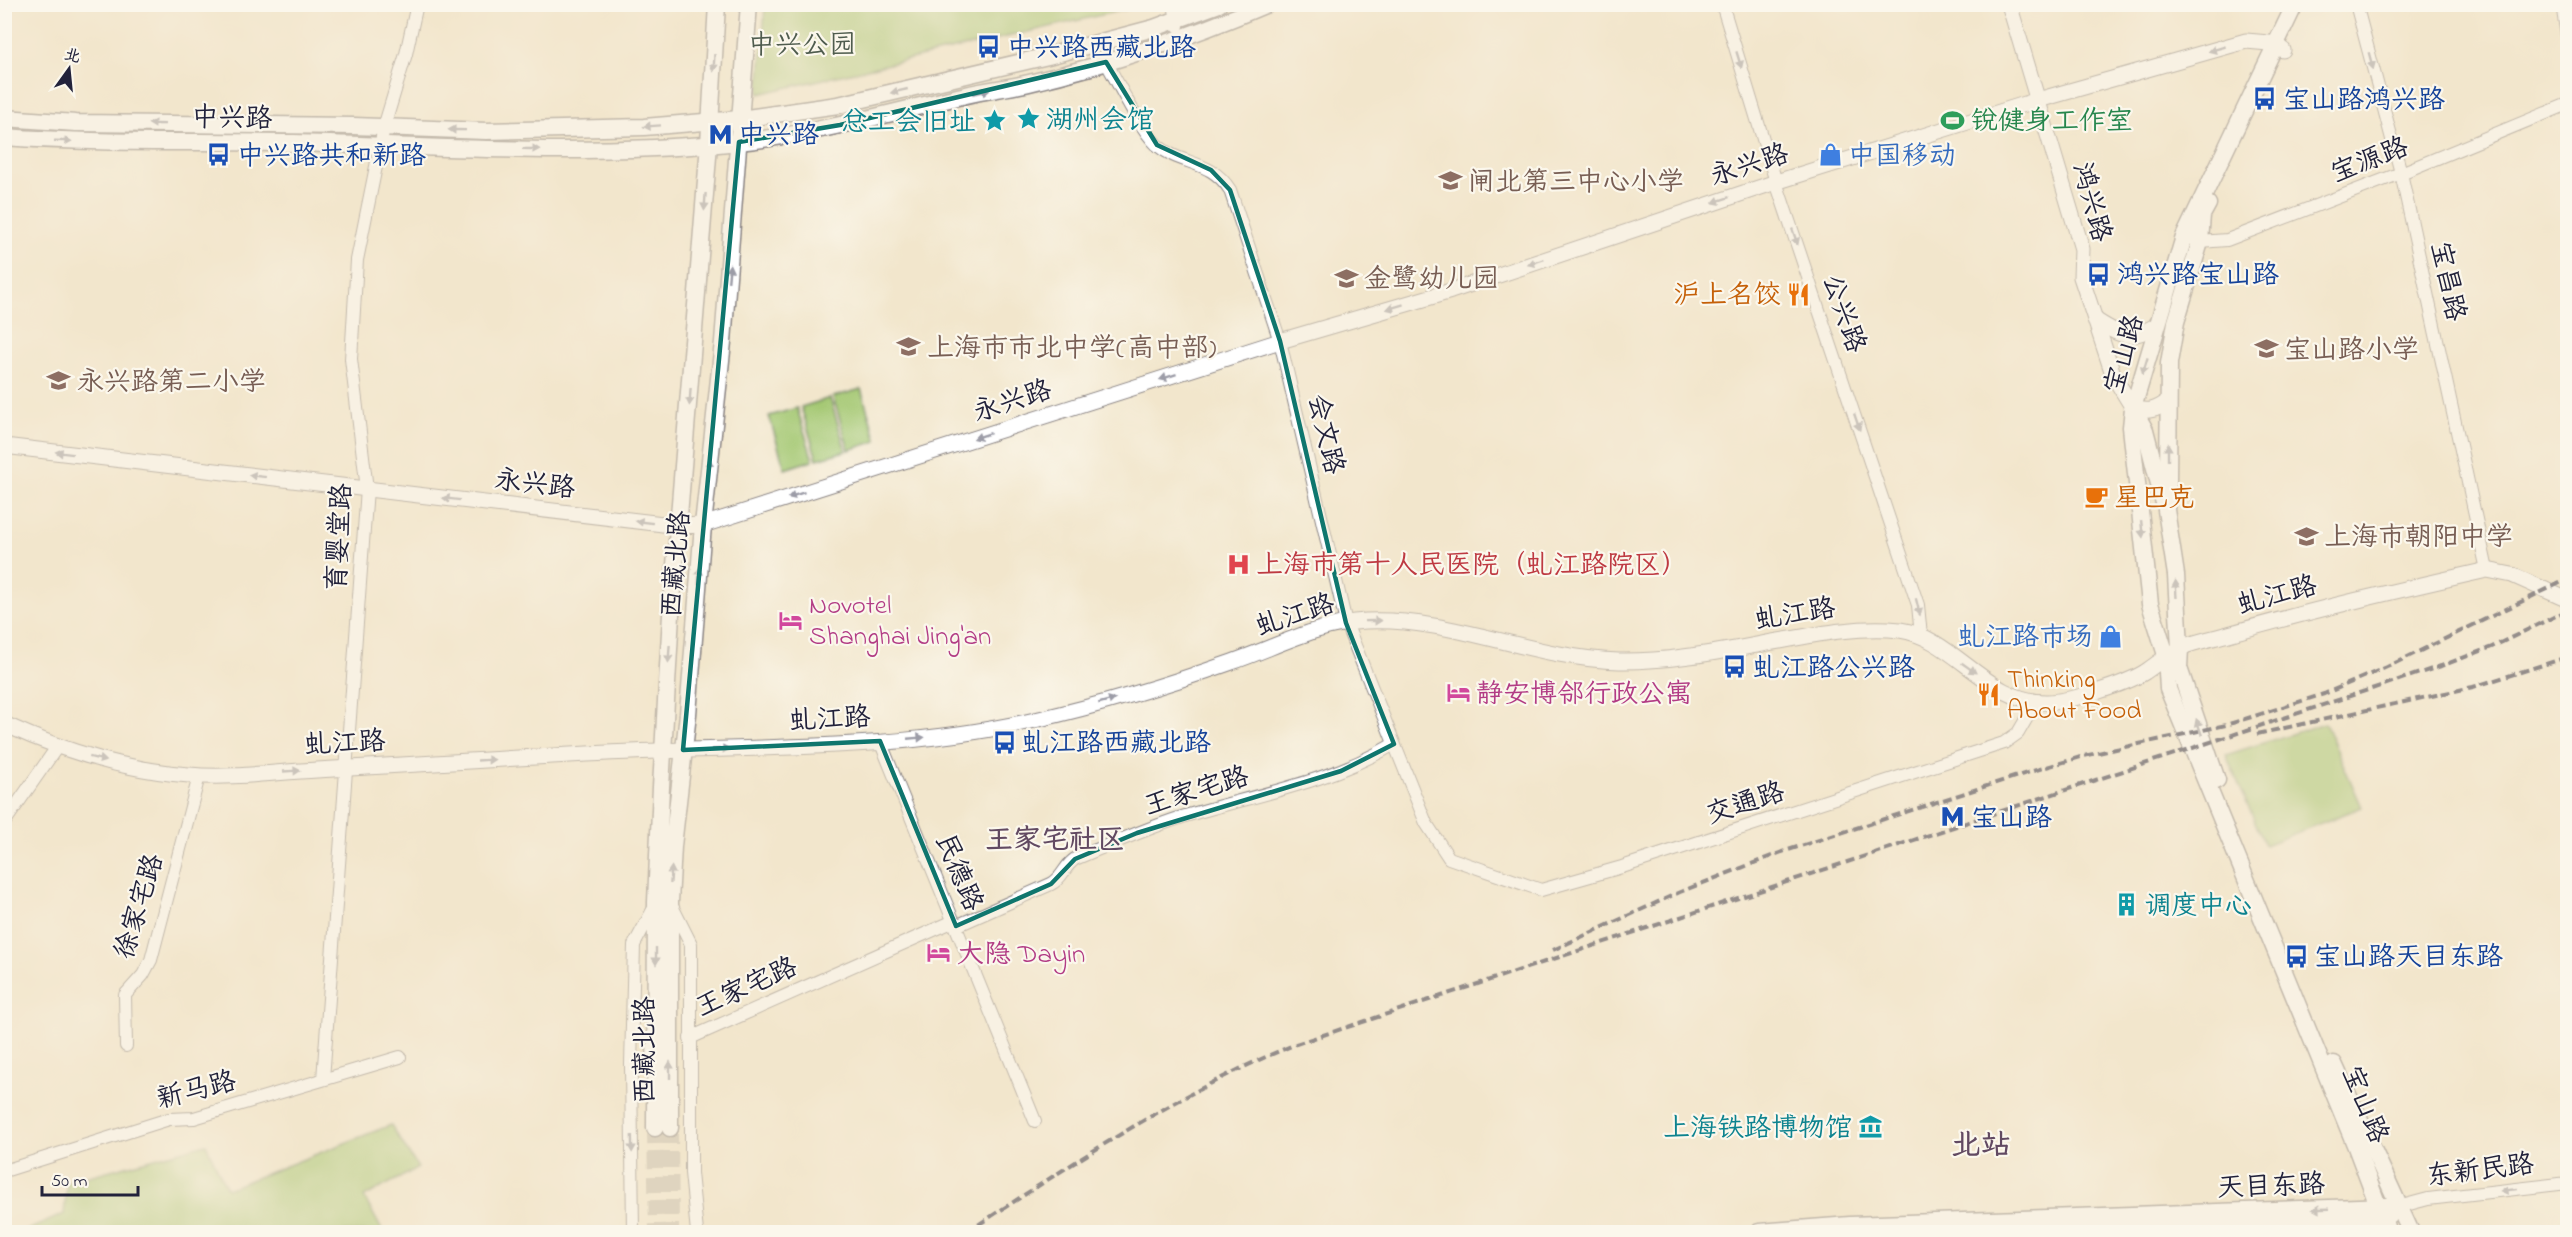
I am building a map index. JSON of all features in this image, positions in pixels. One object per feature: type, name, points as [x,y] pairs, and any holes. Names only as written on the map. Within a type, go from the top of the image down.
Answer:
[{"type":"main road","name":"西藏北路","points":[[662,1128],[663,750],[709,144],[717,4]]},
{"type":"main road","name":"西藏北路","points":[[663,902],[684,750],[703,525],[723,342],[749,4]]},
{"type":"main road","name":"中兴路","points":[[4,118],[75,123],[384,127],[486,131],[644,127],[710,122],[838,105],[916,87],[1081,48],[1175,13],[1219,4]]},
{"type":"main road","name":"中兴路","points":[[4,137],[98,142],[218,141],[544,150],[645,148],[739,141],[840,125],[965,95],[1032,82],[1181,39],[1267,4]]},
{"type":"main road","name":"宝山路","points":[[2295,4],[2278,47],[2202,214],[2157,325],[2133,408],[2131,427],[2151,604],[2173,651],[2247,865],[2411,1233]]},
{"type":"main road","name":"宝山路","points":[[2278,47],[2308,4]]},
{"type":"main road","name":"宝山路","points":[[2192,239],[2169,363],[2169,484],[2166,510],[2176,575],[2173,651],[2168,689],[2383,1219]]},
{"type":"main road","points":[[2133,408],[2145,430],[2157,484],[2166,510]]},
{"type":"main road","name":"天目东路","points":[[1759,1233],[2383,1219],[2398,1207]]},
{"type":"main road","name":"天目东路","points":[[2017,1233],[2249,1222]]},
{"type":"street","name":"育婴堂路","points":[[323,1079],[367,489],[351,359],[357,260],[384,127],[406,54],[417,4]]},
{"type":"street","name":"公兴路","points":[[1722,4],[1776,182],[1918,605],[1921,636]]},
{"type":"street","name":"鸿兴路","points":[[2009,4],[2082,249],[2081,277],[2114,377],[2133,408]]},
{"type":"street","name":"宝昌路","points":[[2356,4],[2401,173],[2487,570]]},
{"type":"street","points":[[2562,4],[2568,43]]},
{"type":"street","points":[[1175,13],[1181,39]]},
{"type":"street","name":"永兴路","points":[[4,446],[680,526],[703,525],[1280,341],[1451,291],[1776,182],[2038,100],[2246,41],[2259,40],[2278,47]]},
{"type":"street","name":"会文路","points":[[1106,62],[1157,145],[1173,155],[1211,170],[1224,181],[1230,190],[1280,341],[1346,622],[1426,824],[1449,858]]},
{"type":"street","name":"宝源路","points":[[2192,239],[2228,240],[2401,173],[2568,104]]},
{"type":"street","points":[[2097,321],[2126,336],[2140,335],[2157,325]]},
{"type":"street","points":[[2133,408],[2147,412],[2160,408],[2169,401]]},
{"type":"street","name":"虬江路","points":[[4,724],[57,747],[127,766],[200,776],[663,750],[880,741],[952,735],[1039,719],[1155,688],[1313,631],[1346,622],[1385,621],[1418,623],[1569,655],[1619,661],[1686,656],[1850,629],[1894,630],[1921,636],[1994,685],[2018,697],[2036,702],[2059,702],[2124,682],[2145,671],[2173,651],[2275,620],[2487,570],[2512,575],[2568,600]]},
{"type":"street","name":"交通路","points":[[1449,858],[1541,890],[1622,867],[2004,743],[2018,733],[2036,702]]},
{"type":"street","name":"民德路","points":[[880,741],[1035,1121]]},
{"type":"street","name":"王家宅路","points":[[690,1038],[1058,880],[1067,866],[1075,859],[1137,833],[1180,818],[1341,771],[1368,760],[1394,744]]},
{"type":"street","points":[[4,823],[57,747]]},
{"type":"street","name":"徐家宅路","points":[[126,1046],[125,995],[143,975],[151,960],[200,776]]},
{"type":"street","points":[[633,1233],[631,1065],[634,945],[663,902],[692,944],[691,1173],[697,1233]]},
{"type":"street","name":"新马路","points":[[4,1172],[169,1119],[194,1118],[400,1057]]},
{"type":"street","name":"东新民路","points":[[2398,1207],[2428,1199],[2568,1183]]},
{"type":"highlighted area","points":[[1106,62],[1157,145],[1211,170],[1230,190],[1280,341],[1346,623],[1394,744],[1341,771],[1137,833],[1075,859],[1051,884],[956,926],[880,741],[683,750],[739,142],[840,125]]},
{"type":"green space","name":"中兴公园","points":[[765,4],[1145,5],[759,94]]},
{"type":"green space","points":[[861,389],[877,441],[849,450],[833,397]]},
{"type":"green space","points":[[830,398],[846,451],[817,459],[801,407]]},
{"type":"green space","points":[[797,408],[813,460],[785,469],[769,416]]},
{"type":"green space","points":[[2325,723],[2362,807],[2265,845],[2226,755]]},
{"type":"green space","points":[[391,1125],[418,1168],[364,1197],[383,1232],[23,1232],[64,1214],[67,1182],[206,1144],[227,1189]]},
{"type":"tunnel","points":[[655,1128],[657,1232]]},
{"type":"tunnel","points":[[670,1128],[671,1232]]},
{"type":"railway","points":[[1553,950],[1680,892],[1782,852],[2084,756],[2226,725],[2324,694],[2387,667],[2568,579]]},
{"type":"railway","points":[[967,1232],[1168,1106],[1252,1063],[1296,1044],[2441,666],[2492,647],[2568,610]]},
{"type":"railway","points":[[2257,734],[2473,687],[2568,657]]},
{"type":"place","name":"中兴路西藏北路","points":[[989,47]]},
{"type":"place","name":"宝山路鸿兴路","points":[[2265,99]]},
{"type":"place","name":"湖州会馆","points":[[1028,119]]},
{"type":"place","name":"锐健身工作室","points":[[1953,120]]},
{"type":"place","name":"总工会旧址","points":[[994,121]]},
{"type":"place","name":"中兴路","points":[[720,134]]},
{"type":"place","name":"中兴路共和新路","points":[[219,155]]},
{"type":"place","name":"中国移动","points":[[1830,155]]},
{"type":"place","name":"闸北第三中心小学","points":[[1450,181]]},
{"type":"place","name":"鸿兴路宝山路","points":[[2099,274]]},
{"type":"place","name":"金鹭幼儿园","points":[[1346,278]]},
{"type":"place","name":"沪上名饺","points":[[1799,294]]},
{"type":"place","name":"上海市市北中学(高中部)","points":[[909,347]]},
{"type":"place","name":"宝山路小学","points":[[2266,349]]},
{"type":"place","name":"永兴路第二小学","points":[[59,381]]},
{"type":"place","name":"星巴克","points":[[2096,497]]},
{"type":"place","name":"上海市朝阳中学","points":[[2306,536]]},
{"type":"place","name":"上海市第十人民医院（虬江路院区）","points":[[1238,564]]},
{"type":"place","name":"Novotel Shanghai Jing'an","points":[[791,620]]},
{"type":"place","name":"虬江路市场","points":[[2111,636]]},
{"type":"place","name":"虬江路公兴路","points":[[1735,667]]},
{"type":"place","name":"静安博邻行政公寓","points":[[1458,693]]},
{"type":"place","name":"Thinking About Food","points":[[1989,694]]},
{"type":"place","name":"虬江路西藏北路","points":[[1004,742]]},
{"type":"place","name":"宝山路","points":[[1953,817]]},
{"type":"place","name":"调度中心","points":[[2126,905]]},
{"type":"place","name":"大隐 Dayin","points":[[939,953]]},
{"type":"place","name":"宝山路天目东路","points":[[2296,956]]},
{"type":"place","name":"上海铁路博物馆","points":[[1870,1127]]},
{"type":"district","name":"王家宅社区","points":[[1055,838]]},
{"type":"district","name":"北站","points":[[1981,1144]]}]
